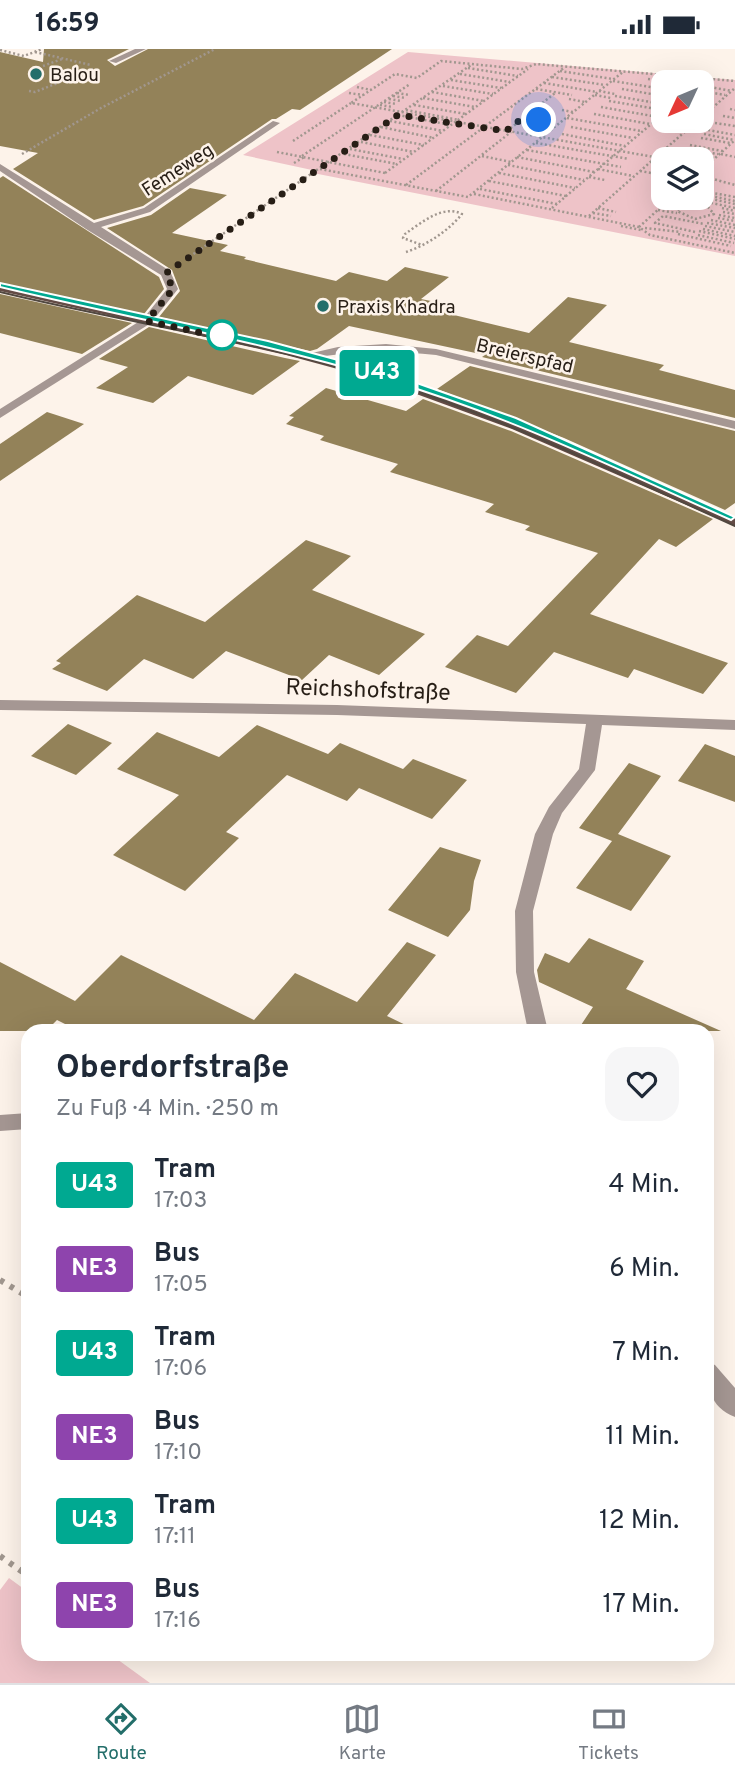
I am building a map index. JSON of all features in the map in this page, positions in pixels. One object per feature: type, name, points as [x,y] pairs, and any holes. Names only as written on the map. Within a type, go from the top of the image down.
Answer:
[{"type":"main road","points":[[0,288],[305,356],[380,376],[482,411],[735,522]]},
{"type":"street","points":[[113,61],[142,49]]},
{"type":"street","points":[[725,49],[735,50]]},
{"type":"street","name":"Femeweg","points":[[90,227],[147,210],[276,123]]},
{"type":"street","points":[[0,167],[90,227],[166,273],[173,289],[147,321],[0,414]]},
{"type":"street","name":"Breierspfad","points":[[305,356],[358,347],[402,347],[436,352],[735,425]]},
{"type":"street","name":"Reichshofstraße","points":[[0,705],[324,710],[735,725]]},
{"type":"street","points":[[537,1024],[526,972],[524,911],[544,834],[555,811],[587,769],[595,720]]},
{"type":"street","points":[[0,1123],[21,1122]]},
{"type":"street","points":[[714,1381],[735,1406]]},
{"type":"path","points":[[0,50],[24,56],[43,49]]},
{"type":"path","points":[[20,155],[215,49]]},
{"type":"path","points":[[29,91],[35,92],[98,67],[35,52]]},
{"type":"path","points":[[44,66],[63,58]]},
{"type":"path","points":[[385,173],[277,152],[395,74],[417,78],[441,61],[529,69]]},
{"type":"path","points":[[166,273],[472,64]]},
{"type":"path","points":[[376,180],[536,64],[651,73]]},
{"type":"path","points":[[406,185],[566,66]]},
{"type":"path","points":[[467,68],[519,76]]},
{"type":"path","points":[[560,71],[651,87]]},
{"type":"path","points":[[319,169],[468,197],[624,71]]},
{"type":"path","points":[[459,73],[511,82]]},
{"type":"path","points":[[552,77],[606,86]]},
{"type":"path","points":[[714,78],[735,81]]},
{"type":"path","points":[[450,80],[502,88]]},
{"type":"path","points":[[544,83],[651,102]]},
{"type":"path","points":[[294,163],[410,84]]},
{"type":"path","points":[[441,86],[494,95]]},
{"type":"path","points":[[357,87],[372,90]]},
{"type":"path","points":[[714,87],[733,89]]},
{"type":"path","points":[[714,95],[723,88]]},
{"type":"path","points":[[536,89],[572,95]]},
{"type":"path","points":[[622,89],[651,94]]},
{"type":"path","points":[[714,106],[733,89]]},
{"type":"path","points":[[432,92],[485,101]]},
{"type":"path","points":[[349,93],[363,95]]},
{"type":"path","points":[[396,93],[410,95]]},
{"type":"path","points":[[506,131],[555,93]]},
{"type":"path","points":[[597,93],[651,109]]},
{"type":"path","points":[[714,95],[726,95]]},
{"type":"path","points":[[392,96],[406,98]]},
{"type":"path","points":[[582,97],[574,100],[586,102]]},
{"type":"path","points":[[423,98],[476,108]]},
{"type":"path","points":[[387,99],[401,101]]},
{"type":"path","points":[[383,101],[397,104]]},
{"type":"path","points":[[351,103],[651,156]]},
{"type":"path","points":[[379,104],[393,107]]},
{"type":"path","points":[[414,105],[467,114]]},
{"type":"path","points":[[601,107],[651,116]]},
{"type":"path","points":[[730,109],[735,110]]},
{"type":"path","points":[[406,110],[456,122]]},
{"type":"path","points":[[562,110],[573,112]]},
{"type":"path","points":[[594,114],[651,124]]},
{"type":"path","points":[[398,115],[456,122]]},
{"type":"path","points":[[526,115],[542,118],[526,115]]},
{"type":"path","points":[[723,116],[735,118]]},
{"type":"path","points":[[566,118],[642,131]]},
{"type":"path","points":[[390,121],[444,131]]},
{"type":"path","points":[[715,123],[735,126]]},
{"type":"path","points":[[551,209],[651,124]]},
{"type":"path","points":[[380,127],[434,138]]},
{"type":"path","points":[[571,127],[634,138]]},
{"type":"path","points":[[714,131],[735,135]]},
{"type":"path","points":[[436,191],[511,132]]},
{"type":"path","points":[[667,147],[683,133]]},
{"type":"path","points":[[562,134],[625,146]]},
{"type":"path","points":[[704,134],[735,140],[714,158]]},
{"type":"path","points":[[370,135],[425,145]]},
{"type":"path","points":[[701,138],[732,144]]},
{"type":"path","points":[[360,141],[415,152]]},
{"type":"path","points":[[535,143],[629,159]]},
{"type":"path","points":[[690,145],[735,157]]},
{"type":"path","points":[[349,149],[404,160]]},
{"type":"path","points":[[526,150],[621,167]]},
{"type":"path","points":[[714,152],[720,153]]},
{"type":"path","points":[[342,154],[398,164]]},
{"type":"path","points":[[481,156],[512,162]]},
{"type":"path","points":[[517,157],[634,176]]},
{"type":"path","points":[[589,216],[651,161]]},
{"type":"path","points":[[508,165],[585,180]]},
{"type":"path","points":[[640,171],[651,173]]},
{"type":"path","points":[[499,173],[576,188]]},
{"type":"path","points":[[589,177],[605,180]]},
{"type":"path","points":[[714,179],[735,185]]},
{"type":"path","points":[[489,181],[566,196]]},
{"type":"path","points":[[480,188],[557,204]]},
{"type":"path","points":[[473,194],[589,216],[639,233],[640,228],[657,210],[698,219],[714,214],[711,210]]},
{"type":"path","points":[[598,208],[616,212]]},
{"type":"path","points":[[714,208],[734,230]]},
{"type":"path","points":[[714,208],[734,230]]},
{"type":"path","points":[[406,252],[419,249],[457,221],[462,214],[455,210],[439,210],[403,238],[422,245]]},
{"type":"path","points":[[679,214],[680,210]]},
{"type":"path","points":[[706,210],[734,230]]},
{"type":"path","points":[[722,210],[734,230]]},
{"type":"path","points":[[593,213],[611,216]]},
{"type":"path","points":[[734,230],[700,229],[659,219],[663,215],[700,229],[734,230]]},
{"type":"path","points":[[718,216],[734,230]]},
{"type":"path","points":[[711,220],[734,230]]},
{"type":"path","points":[[620,227],[734,230]]},
{"type":"path","points":[[640,228],[650,235],[734,230]]},
{"type":"path","points":[[678,234],[734,230]]},
{"type":"path","points":[[0,1280],[21,1293]]},
{"type":"path","points":[[0,1556],[21,1571]]},
{"type":"shaded area","points":[[408,52],[651,73],[651,133],[714,133],[714,78],[735,80],[735,256],[313,173],[312,170],[243,155]]},
{"type":"shaded area","points":[[9,1578],[21,1587],[21,1661],[120,1661],[150,1683],[0,1683],[0,1590]]},
{"type":"building","points":[[44,49],[129,49],[107,60],[115,66],[148,49],[392,49],[300,110],[292,109],[272,119],[143,206],[94,220],[13,169],[38,153],[0,146],[0,52],[43,62]]},
{"type":"building","points":[[3,176],[159,277],[164,289],[144,314],[0,283],[0,178]]},
{"type":"building","points":[[190,188],[227,195],[172,233],[228,245],[220,251],[246,257],[244,259],[336,281],[349,272],[387,281],[405,267],[449,277],[421,299],[436,302],[429,309],[529,333],[568,297],[607,305],[569,342],[664,365],[659,370],[735,390],[735,418],[482,357],[485,355],[349,326],[310,351],[159,317],[180,291],[172,270],[107,228],[151,215]]},
{"type":"building","points":[[0,294],[132,323],[82,354],[0,333]]},
{"type":"building","points":[[149,327],[300,361],[253,395],[188,376],[153,403],[96,388],[128,367],[99,359]]},
{"type":"building","points":[[470,366],[735,431],[735,503],[725,510],[564,438],[437,389]]},
{"type":"building","points":[[326,388],[406,411],[423,399],[511,431],[713,519],[676,547],[659,539],[590,614],[728,663],[703,694],[634,669],[628,678],[554,652],[516,693],[445,667],[477,635],[508,646],[598,553],[525,530],[530,526],[485,512],[494,504],[390,472],[398,464],[320,440],[324,436],[286,424],[294,417],[289,416]]},
{"type":"building","points":[[47,412],[84,424],[0,481],[0,444]]},
{"type":"building","points":[[306,540],[351,556],[312,590],[425,634],[379,675],[329,655],[302,680],[226,651],[193,679],[144,659],[107,691],[52,669],[61,663],[56,661],[137,595],[205,622]]},
{"type":"building","points":[[68,724],[112,743],[76,775],[31,756]]},
{"type":"building","points":[[257,725],[328,754],[340,743],[403,769],[413,759],[467,780],[432,819],[359,788],[347,801],[287,775],[226,832],[239,838],[185,891],[113,855],[179,795],[117,769],[157,732],[219,757]]},
{"type":"building","points":[[705,744],[735,756],[735,802],[678,781]]},
{"type":"building","points":[[629,763],[661,776],[618,834],[671,856],[631,911],[576,888],[612,841],[579,828]]},
{"type":"building","points":[[440,847],[481,860],[474,881],[470,910],[448,937],[388,910]]},
{"type":"building","points":[[589,938],[644,961],[626,989],[705,1024],[582,1024],[593,1007],[539,982],[537,970],[545,953],[569,963]]},
{"type":"building","points":[[407,942],[436,955],[387,1016],[404,1024],[65,1024],[57,1020],[53,1024],[21,1024],[21,1031],[0,1031],[0,962],[75,1001],[121,955],[254,1020],[295,973],[357,1002]]},
{"type":"tram line","name":"U43","points":[[0,285],[268,344],[394,378],[513,420],[735,517]]},
{"type":"tram line","points":[[0,292],[288,354],[382,380],[517,429],[735,526]]},
{"type":"place","name":"Balou","points":[[36,74]]},
{"type":"place","name":"Praxis Khadra","points":[[323,306]]},
{"type":"route","points":[[222,335],[221,337],[147,321],[173,289],[166,273],[231,227],[398,115],[506,131],[524,117],[539,120]]}]
